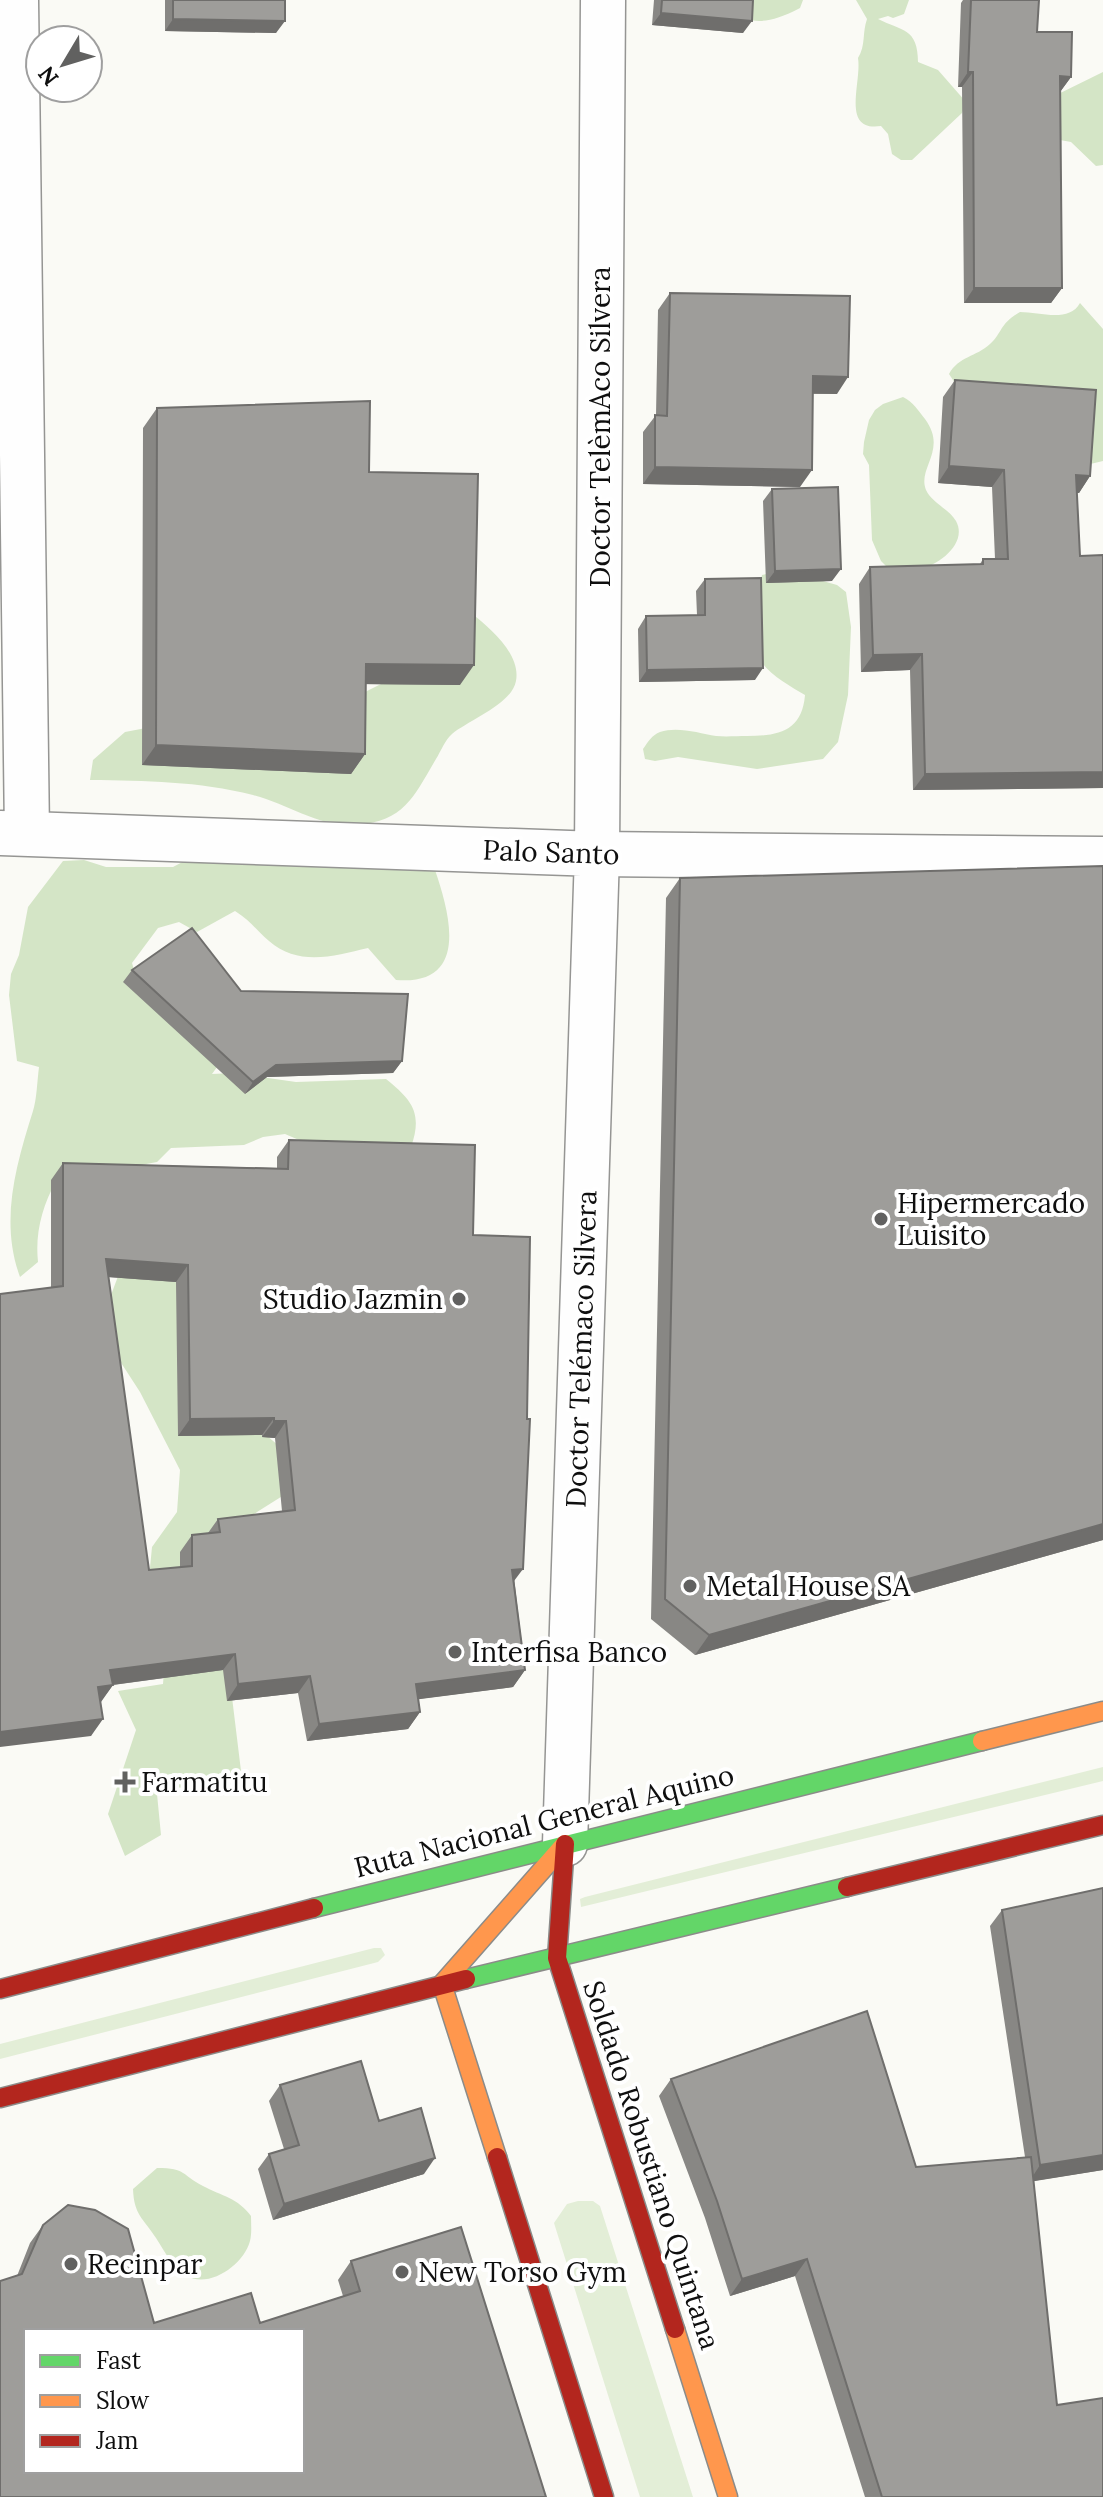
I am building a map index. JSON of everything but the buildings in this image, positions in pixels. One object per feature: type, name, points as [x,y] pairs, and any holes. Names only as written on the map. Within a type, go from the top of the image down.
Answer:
[{"type":"main road","name":"Ruta Nacional General Aquino","points":[[0,1989],[565,1844],[1103,1711]]},
{"type":"main road","points":[[0,2098],[442,1984],[1103,1825]]},
{"type":"main road","name":"Soldado Robustiano Quintana","points":[[565,1844],[557,1958],[728,2497]]},
{"type":"main road","points":[[442,1984],[565,1844]]},
{"type":"main road","points":[[442,1984],[604,2497]]},
{"type":"street","points":[[14,834],[10,245],[16,0]]},
{"type":"street","name":"Doctor TelèmAco Silvera","points":[[597,854],[603,0]]},
{"type":"street","name":"Palo Santo","points":[[14,834],[597,854],[1103,859]]},
{"type":"street","name":"Doctor Telémaco Silvera","points":[[565,1844],[597,854]]},
{"type":"green space","points":[[703,0],[803,0],[800,8],[761,21],[740,17]]},
{"type":"green space","points":[[856,0],[909,0],[904,14],[878,19],[907,32],[915,43],[918,62],[938,70],[966,102],[962,113],[912,160],[901,160],[892,154],[888,134],[881,126],[868,126],[857,113],[858,58],[867,19]]},
{"type":"green space","points":[[1103,72],[1103,165],[1096,166],[1071,142],[1049,138],[1040,103]]},
{"type":"green space","points":[[1080,303],[1103,329],[1103,461],[1082,466],[955,383],[949,374],[963,360],[990,344],[1008,320],[1020,312],[1061,315],[1069,313]]},
{"type":"green space","points":[[903,397],[925,419],[934,440],[925,474],[926,490],[953,517],[959,529],[950,552],[927,567],[912,570],[889,569],[881,561],[872,540],[869,465],[863,454],[869,420],[875,410]]},
{"type":"green space","points":[[784,570],[837,585],[846,592],[851,627],[848,695],[838,742],[823,759],[757,769],[678,757],[655,761],[645,759],[643,749],[652,737],[667,730],[716,736],[759,736],[779,733],[794,724],[805,695],[783,682],[763,664],[755,649],[753,633],[762,575]]},
{"type":"green space","points":[[471,613],[495,634],[514,661],[516,681],[513,689],[498,704],[450,736],[414,795],[386,818],[373,823],[343,825],[233,790],[172,783],[90,780],[93,760],[125,732],[167,724],[319,727],[367,691],[417,666]]},
{"type":"green space","points":[[211,847],[435,870],[446,907],[449,944],[445,959],[435,972],[420,979],[396,980],[368,948],[317,957],[292,954],[269,941],[235,911],[197,932],[179,922],[158,928],[132,963],[138,983],[225,1056],[212,1074],[233,1073],[296,1082],[386,1079],[413,1108],[416,1125],[411,1147],[346,1160],[285,1134],[263,1137],[244,1145],[171,1148],[157,1162],[56,1181],[41,1220],[38,1262],[20,1277],[11,1236],[12,1195],[34,1106],[39,1067],[17,1061],[9,995],[11,974],[19,955],[28,907],[63,861],[84,860],[106,867],[173,867]]},
{"type":"green space","points":[[120,1271],[196,1282],[254,1425],[285,1451],[292,1490],[257,1512],[224,1540],[231,1689],[241,1771],[157,1794],[161,1835],[125,1856],[108,1814],[136,1730],[118,1691],[163,1684],[168,1618],[148,1589],[152,1547],[177,1512],[180,1470],[140,1392],[116,1355],[105,1311]]},
{"type":"green space","points":[[1103,1767],[1103,1781],[581,1907],[580,1899],[585,1897]]},
{"type":"green space","points":[[381,1948],[385,1955],[378,1962],[0,2059],[0,2044]]},
{"type":"green space","points":[[157,2168],[179,2171],[235,2201],[251,2216],[251,2238],[247,2250],[225,2272],[206,2279],[187,2276],[173,2264],[140,2216],[133,2189]]},
{"type":"green space","points":[[593,2201],[600,2206],[693,2497],[640,2497],[554,2223],[567,2204]]},
{"type":"traffic: fast","points":[[314,1908],[982,1741]]},
{"type":"traffic: fast","points":[[466,1979],[847,1887]]},
{"type":"traffic: slow","points":[[982,1741],[1103,1711]]},
{"type":"traffic: slow","points":[[497,2157],[442,1984],[565,1844]]},
{"type":"traffic: slow","points":[[675,2329],[728,2497]]},
{"type":"traffic: jam","points":[[847,1887],[1103,1825]]},
{"type":"traffic: jam","points":[[565,1844],[557,1958],[675,2329]]},
{"type":"traffic: jam","points":[[0,1989],[314,1908]]},
{"type":"traffic: jam","points":[[0,2098],[466,1979]]},
{"type":"traffic: jam","points":[[497,2157],[604,2497]]},
{"type":"place","name":"Hipermercado Luisito","points":[[881,1219]]},
{"type":"place","name":"Studio Jazmin","points":[[459,1299]]},
{"type":"place","name":"Metal House SA","points":[[690,1586]]},
{"type":"place","name":"Interfisa Banco","points":[[455,1652]]},
{"type":"place","name":"Farmatitu","points":[[125,1782]]},
{"type":"place","name":"Recinpar","points":[[71,2264]]},
{"type":"place","name":"New Torso Gym","points":[[402,2272]]}]
